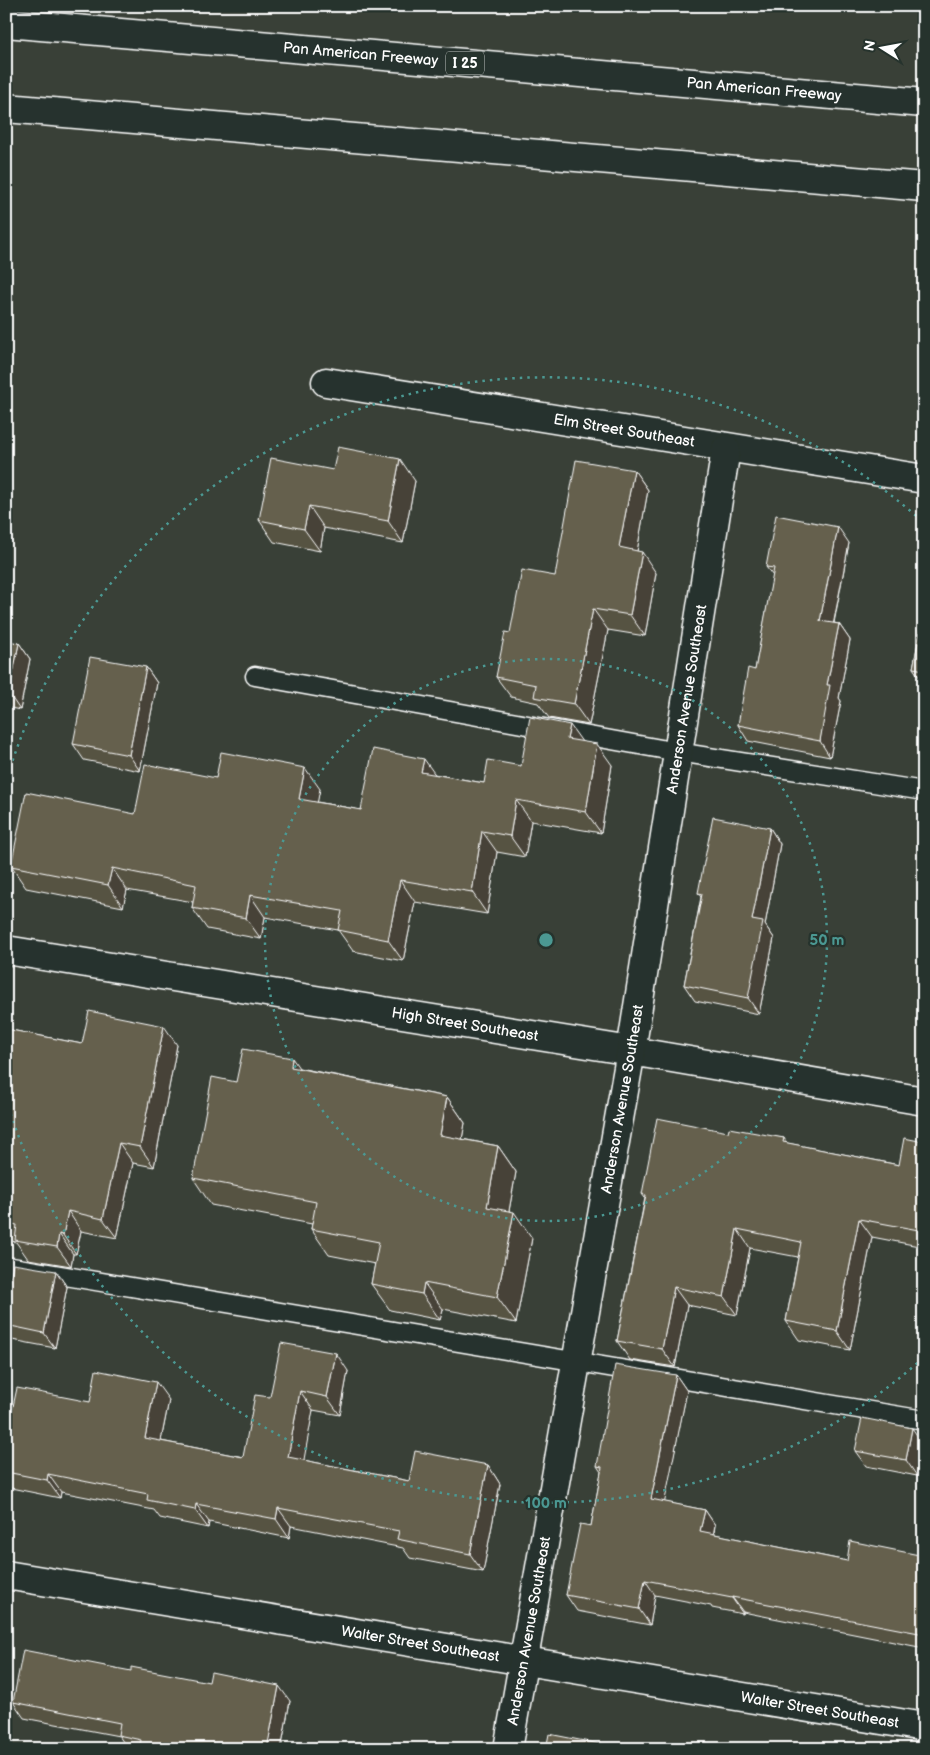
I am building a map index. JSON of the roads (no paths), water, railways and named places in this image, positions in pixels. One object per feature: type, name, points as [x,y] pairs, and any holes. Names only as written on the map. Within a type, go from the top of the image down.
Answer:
[{"type":"main road","name":"Pan American Freeway","points":[[6,23],[924,103]]},
{"type":"main road","points":[[6,108],[924,187]]},
{"type":"main road","name":"Elm Street Southeast","points":[[326,382],[726,449],[924,479]]},
{"type":"main road","name":"Anderson Avenue Southeast","points":[[508,1749],[631,1051],[726,449]]},
{"type":"main road","name":"High Street Southeast","points":[[6,950],[631,1051],[924,1101]]},
{"type":"main road","name":"Walter Street Southeast","points":[[6,1575],[924,1728]]},
{"type":"lane","points":[[255,676],[678,752],[924,791]]},
{"type":"lane","points":[[6,1266],[924,1420]]}]
